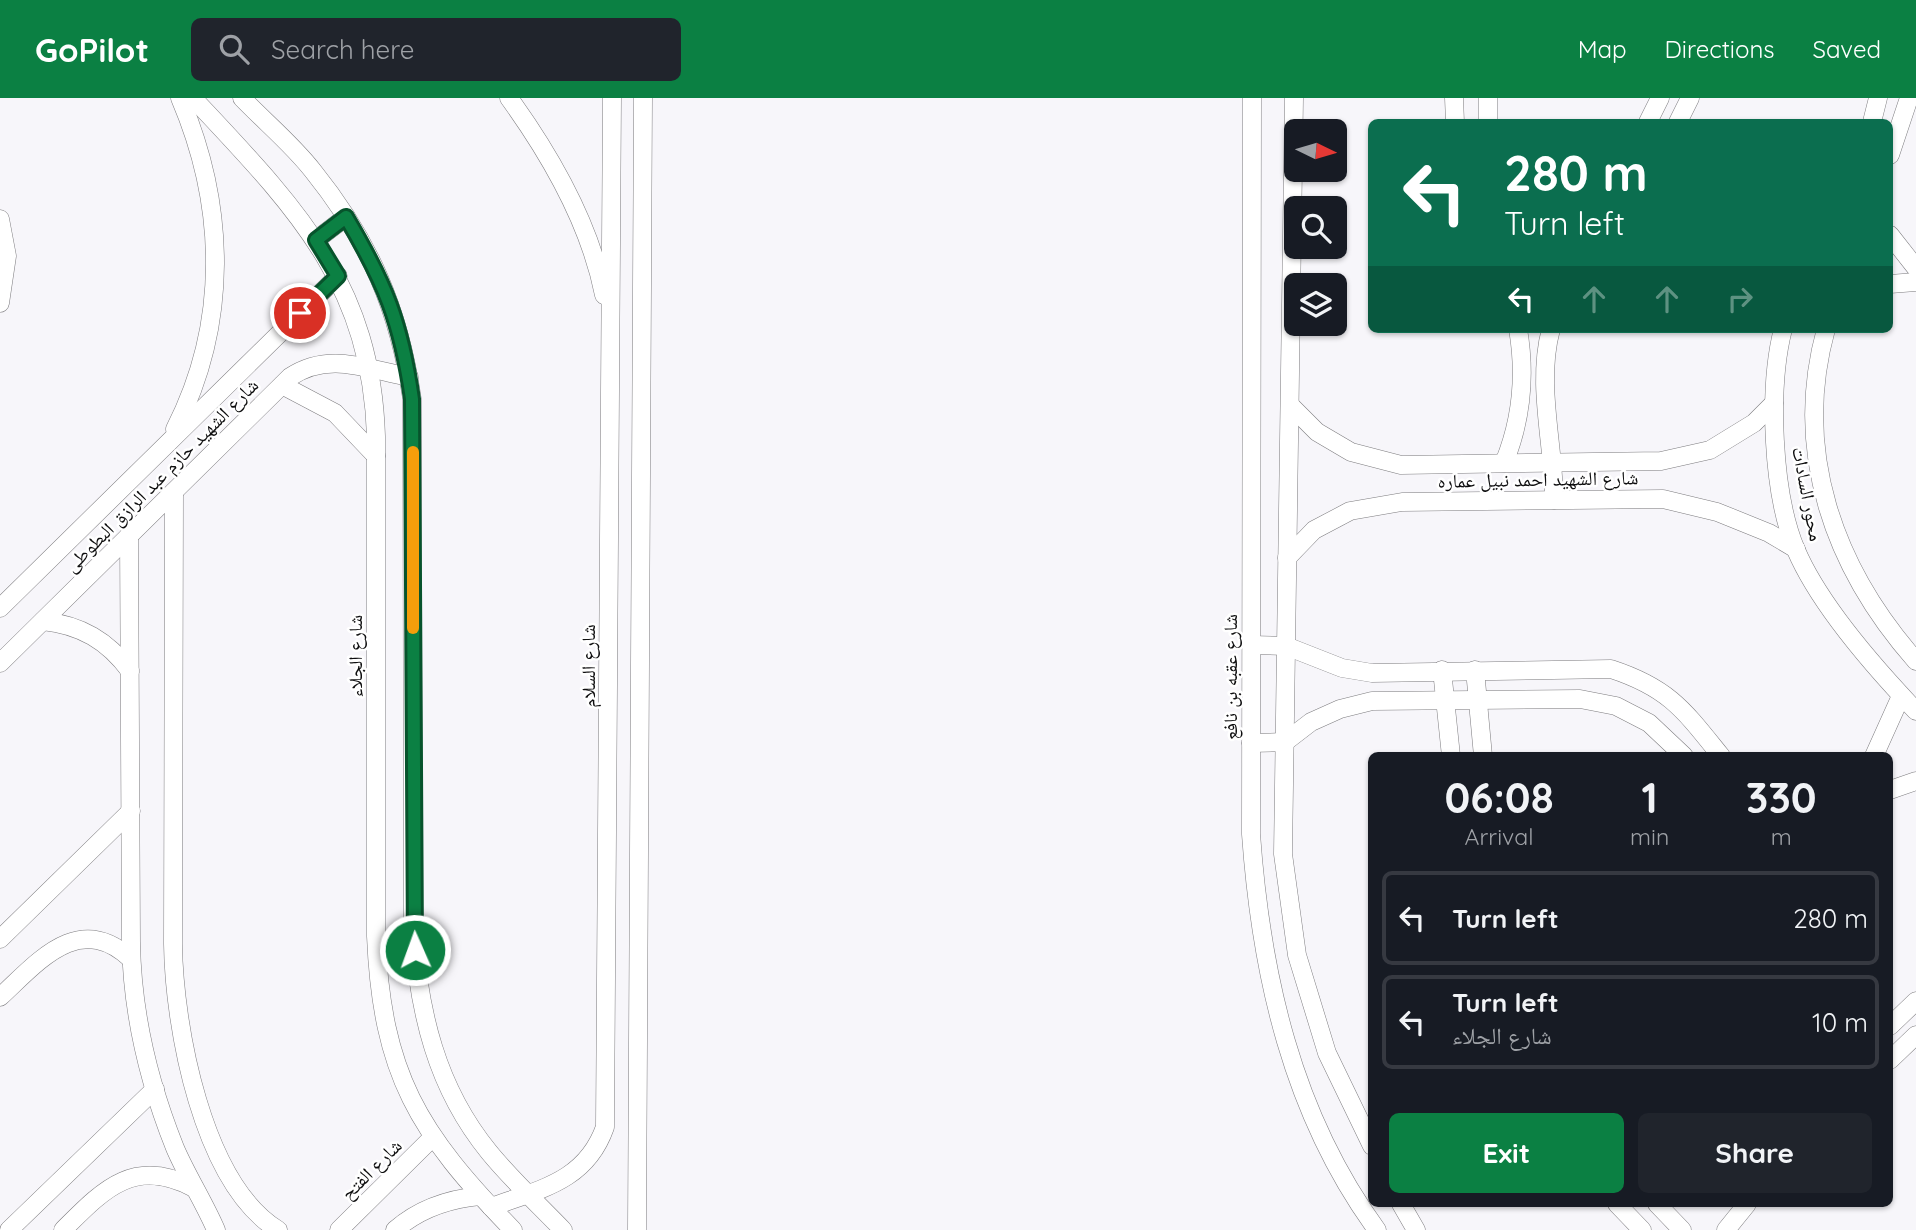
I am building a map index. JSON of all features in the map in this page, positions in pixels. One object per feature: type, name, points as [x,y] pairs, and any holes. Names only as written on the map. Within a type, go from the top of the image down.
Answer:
[{"type":"street","points":[[169,441],[187,404],[204,356],[211,326],[216,265],[211,195],[203,161],[180,98]]},
{"type":"street","name":"شارع الجلاء","points":[[193,98],[281,192],[338,276],[357,322],[370,370],[376,456],[378,983],[385,1026],[397,1066],[432,1138],[485,1202],[513,1230]]},
{"type":"street","points":[[242,98],[312,169],[346,217],[388,292],[399,327],[409,377],[413,455],[414,931],[418,990],[432,1047],[455,1101],[488,1151],[563,1230]]},
{"type":"street","points":[[509,98],[557,174],[581,225],[600,278],[611,333],[643,333]]},
{"type":"street","name":"شارع السلام","points":[[485,1202],[528,1194],[579,1169],[598,1146],[605,1127],[612,98]]},
{"type":"street","points":[[637,1230],[643,98]]},
{"type":"street","name":"شارع عقبه بن نافع","points":[[1252,98],[1251,834],[1257,915],[1272,996],[1296,1073],[1329,1148],[1377,1230]]},
{"type":"street","points":[[1294,98],[1283,854],[1297,955],[1327,1053],[1368,1138]]},
{"type":"street","points":[[1454,98],[1454,119]]},
{"type":"street","points":[[1488,98],[1488,119]]},
{"type":"street","points":[[1650,119],[1660,98]]},
{"type":"street","points":[[1680,119],[1690,98]]},
{"type":"street","points":[[1873,119],[1878,98]]},
{"type":"street","points":[[1893,146],[1909,98]]},
{"type":"street","points":[[316,240],[346,217]]},
{"type":"street","points":[[0,219],[7,256],[0,303]]},
{"type":"street","points":[[1893,239],[1916,268]]},
{"type":"street","name":"شارع الشهيد حازم عبد الرازق البطوطى","points":[[0,608],[338,276]]},
{"type":"street","points":[[1893,284],[1916,282]]},
{"type":"street","points":[[1504,463],[1517,430],[1522,394],[1518,333]]},
{"type":"street","points":[[1550,333],[1545,365],[1545,393],[1554,463],[1554,500]]},
{"type":"street","name":"محور السادات","points":[[1783,333],[1774,403],[1776,453],[1796,550],[1835,614],[1864,654],[1916,711]]},
{"type":"street","name":"محور السادات","points":[[1825,333],[1815,369],[1814,436],[1825,502],[1848,565],[1882,622],[1916,661]]},
{"type":"street","name":"شارع الشهيد حازم عبد الرازق البطوطى","points":[[0,663],[282,385],[300,371],[323,362],[347,362],[370,370],[409,377]]},
{"type":"street","points":[[282,385],[335,413],[376,456]]},
{"type":"street","name":"شارع الشهيد احمد نبيل عماره","points":[[1290,405],[1317,432],[1351,452],[1376,461],[1401,465],[1661,461],[1710,450],[1755,423],[1774,403]]},
{"type":"street","points":[[174,492],[173,944],[177,1012],[189,1074],[210,1134],[247,1203],[278,1230]]},
{"type":"street","name":"شارع الشهيد احمد نبيل عماره","points":[[1287,558],[1314,530],[1350,511],[1390,502],[1662,499],[1717,512],[1769,533],[1796,550]]},
{"type":"street","points":[[130,536],[131,959],[140,1029],[155,1089],[194,1188],[216,1230]]},
{"type":"street","points":[[43,621],[86,631],[111,648],[130,671]]},
{"type":"street","points":[[1251,645],[1286,646],[1342,668],[1372,673],[1611,669],[1646,681],[1675,701],[1718,752]]},
{"type":"street","points":[[1442,670],[1451,752]]},
{"type":"street","points":[[1475,670],[1483,752]]},
{"type":"street","points":[[1876,752],[1901,696]]},
{"type":"street","points":[[1251,743],[1284,742],[1311,722],[1340,709],[1372,701],[1445,698],[1580,699],[1616,706],[1649,723],[1680,752]]},
{"type":"street","points":[[1893,789],[1916,781]]},
{"type":"street","points":[[0,939],[131,811]]},
{"type":"street","points":[[0,997],[49,952],[69,942],[103,942],[131,959]]},
{"type":"street","points":[[1893,1024],[1914,1008]]},
{"type":"street","points":[[1893,1057],[1916,1035]]},
{"type":"street","points":[[9,1230],[155,1089]]},
{"type":"street","name":"شارع الفتح","points":[[339,1230],[432,1138]]},
{"type":"street","points":[[63,1230],[100,1192],[125,1179],[161,1176],[194,1188]]},
{"type":"street","points":[[395,1230],[413,1216],[438,1204],[485,1202]]},
{"type":"street","points":[[1403,1207],[1416,1230]]},
{"type":"street","points":[[1620,1207],[1642,1230]]},
{"type":"street","points":[[1660,1207],[1682,1230]]},
{"type":"street","points":[[1726,1230],[1744,1207]]},
{"type":"slow traffic","points":[[413,452],[413,628]]},
{"type":"route","points":[[300,313],[338,276],[316,240],[346,217],[388,292],[399,327],[412,399],[415,950]]}]
